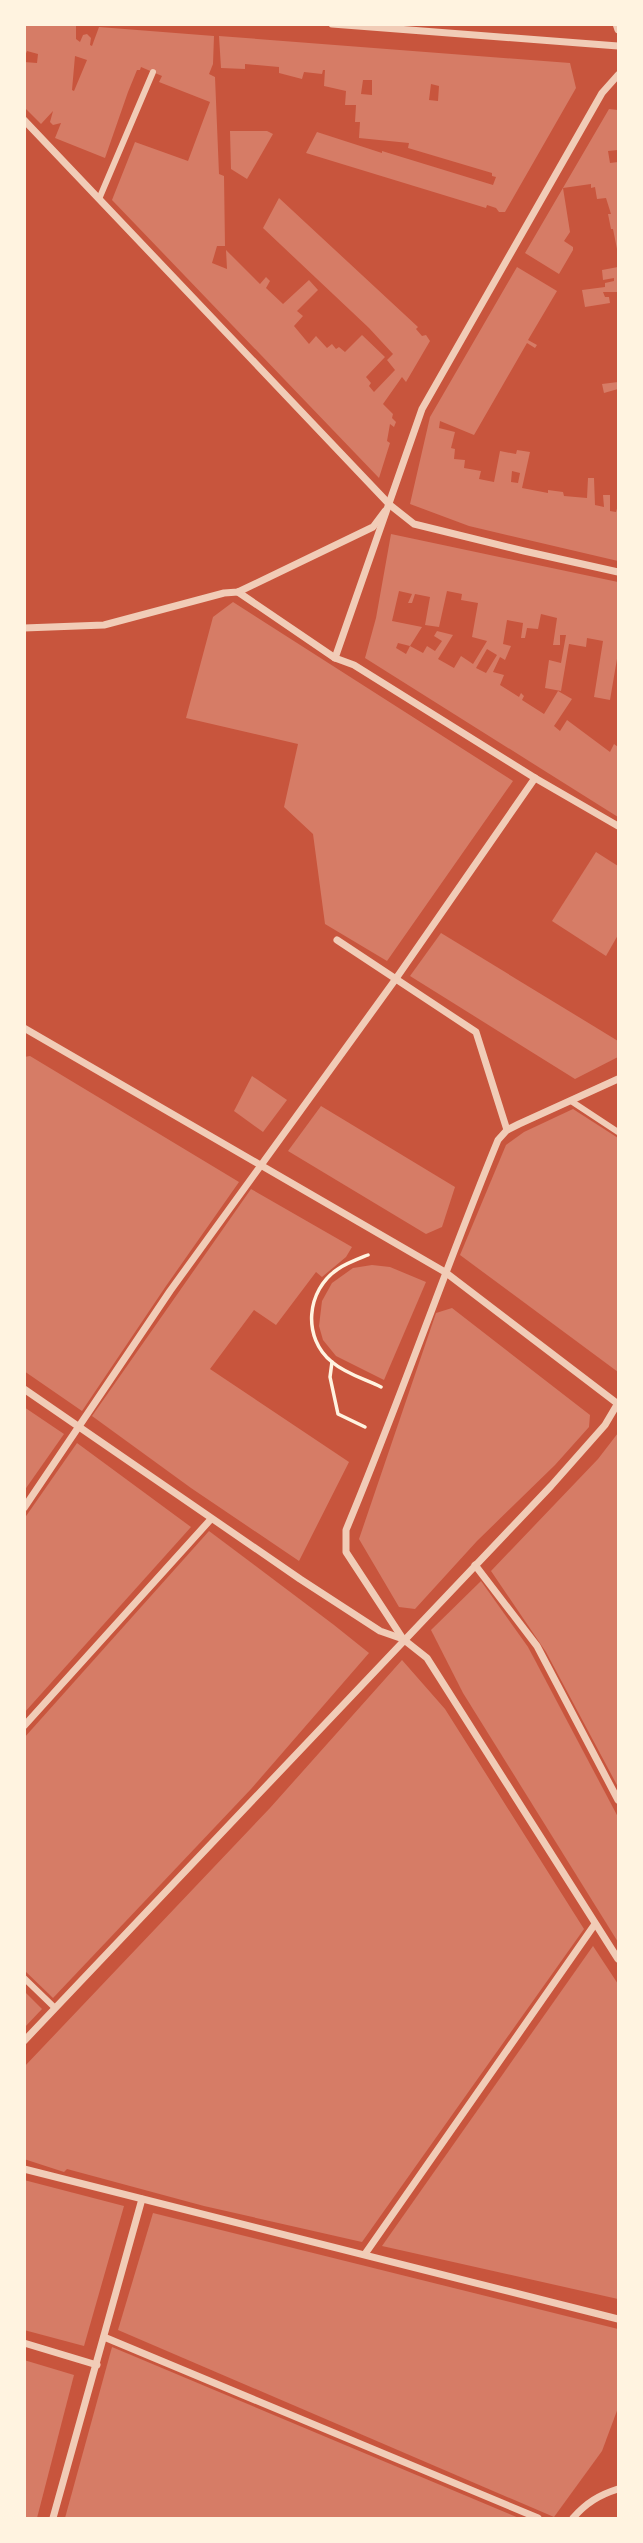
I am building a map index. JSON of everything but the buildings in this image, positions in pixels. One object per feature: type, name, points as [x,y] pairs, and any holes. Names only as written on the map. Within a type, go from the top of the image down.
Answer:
[{"type":"street","points":[[332,24],[618,46]]},
{"type":"street","points":[[616,24],[618,30]]},
{"type":"street","points":[[99,199],[153,72]]},
{"type":"street","points":[[335,658],[422,409],[602,93],[618,75]]},
{"type":"street","points":[[24,120],[390,505],[414,524],[618,572]]},
{"type":"street","points":[[24,628],[104,625],[224,593],[238,592],[373,527],[390,505]]},
{"type":"street","points":[[238,592],[335,658],[376,678],[535,778],[618,826]]},
{"type":"street","points":[[24,1508],[170,1291],[395,979],[535,778]]},
{"type":"street","points":[[337,940],[476,1032],[507,1130]]},
{"type":"street","points":[[24,1028],[444,1272],[618,1403],[605,1425],[475,1565],[24,2041]]},
{"type":"street","points":[[618,1079],[507,1130],[498,1140],[444,1272],[393,1417],[346,1530],[344,1541],[346,1552],[403,1639],[427,1658],[618,1959]]},
{"type":"street","points":[[571,1101],[618,1132]]},
{"type":"street","points":[[24,1390],[380,1631],[403,1639]]},
{"type":"street","points":[[24,1726],[211,1519]]},
{"type":"street","points":[[475,1565],[537,1646],[618,1800]]},
{"type":"street","points":[[365,2254],[595,1924]]},
{"type":"street","points":[[24,1978],[55,2008]]},
{"type":"street","points":[[24,2169],[618,2319]]},
{"type":"street","points":[[53,2518],[142,2199]]},
{"type":"street","points":[[104,2337],[538,2518]]},
{"type":"street","points":[[24,2343],[97,2365]]},
{"type":"street","points":[[573,2518],[588,2502],[602,2494],[618,2490]]},
{"type":"path","points":[[368,1255],[337,1269],[327,1279],[313,1306],[313,1333],[317,1345],[332,1362],[381,1387]]},
{"type":"path","points":[[332,1362],[330,1377],[338,1414],[365,1427]]}]
